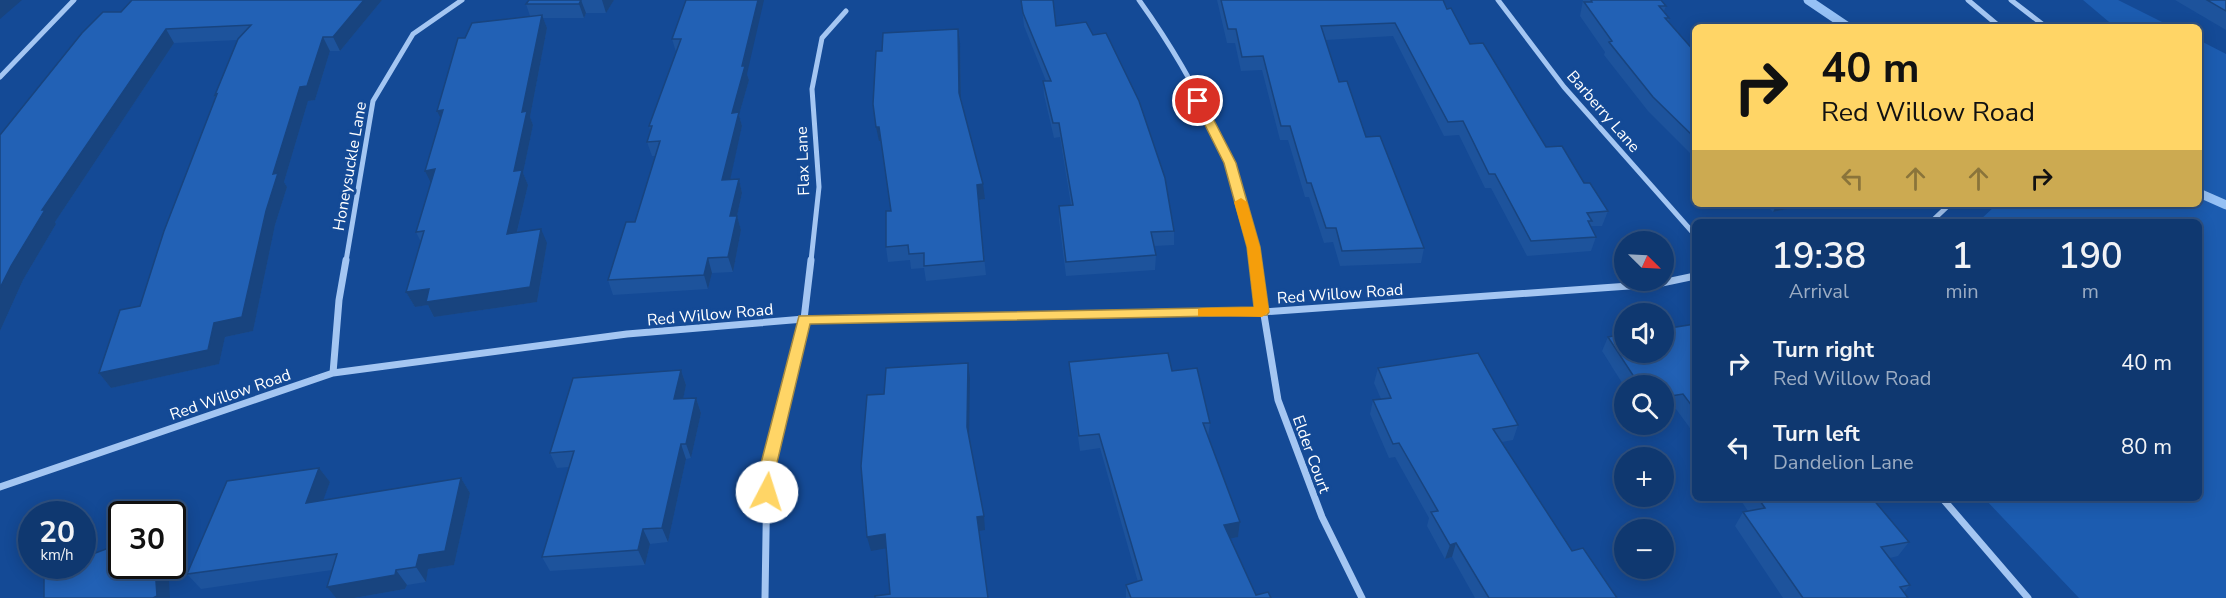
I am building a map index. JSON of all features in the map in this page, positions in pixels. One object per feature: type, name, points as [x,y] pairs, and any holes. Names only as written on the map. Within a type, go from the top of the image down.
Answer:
[{"type":"street","points":[[0,76],[74,0]]},
{"type":"street","name":"Honeysuckle Lane","points":[[333,373],[339,300],[373,101],[413,34],[462,0]]},
{"type":"street","name":"Elder Court","points":[[1139,0],[1167,39],[1230,163],[1253,247],[1278,400],[1322,518],[1362,598]]},
{"type":"street","name":"Barberry Lane","points":[[1498,0],[1564,87],[1692,232]]},
{"type":"street","points":[[1968,0],[1996,24]]},
{"type":"street","points":[[2011,0],[2042,24]]},
{"type":"street","name":"Flax Lane","points":[[765,598],[767,471],[804,319],[819,187],[812,89],[822,38],[846,11]]},
{"type":"street","points":[[1934,219],[1947,207]]},
{"type":"street","name":"Red Willow Road","points":[[0,487],[333,373],[627,334],[804,319],[1262,312],[1657,284],[1692,277]]},
{"type":"street","points":[[1945,501],[2028,598]]},
{"type":"shaded area","points":[[2083,0],[2118,0],[2166,24],[2111,24]]},
{"type":"shaded area","points":[[2202,42],[2226,54],[2226,598],[2079,598],[1987,501],[2202,501],[2202,219],[1981,219],[1994,207],[2202,207]]},
{"type":"building","points":[[132,0],[364,0],[333,37],[323,37],[307,86],[300,87],[273,174],[278,173],[266,211],[242,317],[214,323],[208,350],[99,373],[120,310],[140,306],[164,231],[217,94],[215,95],[238,39],[251,25],[166,29],[42,210],[45,210],[0,288],[0,135],[82,33],[103,12],[121,12]]},
{"type":"building","points":[[529,0],[581,0],[579,4],[526,4]]},
{"type":"building","points":[[686,0],[758,0],[742,66],[745,66],[732,113],[739,112],[722,180],[739,179],[730,216],[737,216],[728,257],[708,258],[704,275],[608,280],[626,222],[635,222],[660,141],[647,142],[652,126],[649,126],[681,39],[672,39]]},
{"type":"building","points":[[1021,0],[1053,0],[1056,26],[1086,22],[1093,35],[1106,33],[1139,101],[1165,178],[1174,231],[1151,232],[1156,255],[1066,262],[1059,206],[1073,205],[1059,123],[1053,123],[1043,81],[1051,81],[1023,13]]},
{"type":"building","points":[[1221,0],[1443,0],[1447,9],[1451,8],[1470,44],[1483,43],[1546,147],[1562,146],[1584,183],[1590,183],[1608,211],[1587,213],[1592,221],[1588,221],[1596,237],[1531,241],[1495,174],[1489,174],[1463,121],[1448,122],[1395,23],[1321,26],[1339,82],[1347,81],[1366,137],[1380,136],[1424,248],[1342,251],[1336,228],[1326,228],[1311,183],[1307,183],[1290,126],[1281,126],[1263,56],[1242,57],[1236,29],[1228,29]]},
{"type":"building","points":[[1591,0],[1661,0],[1666,6],[1659,6],[1669,18],[1665,18],[1692,49],[1692,135],[1653,97],[1609,42],[1612,41],[1584,2],[1592,2]]},
{"type":"building","points":[[2207,0],[2226,0],[2226,11]]},
{"type":"building","points":[[542,15],[522,112],[527,111],[514,171],[522,170],[507,234],[541,229],[530,287],[426,302],[429,289],[406,292],[424,231],[416,232],[435,169],[425,171],[443,110],[437,111],[458,38],[465,38],[472,23]]},
{"type":"building","points":[[958,29],[959,93],[983,184],[977,185],[984,261],[924,266],[924,253],[909,254],[908,245],[886,247],[886,211],[891,211],[879,127],[876,127],[873,104],[876,51],[882,51],[883,33]]},
{"type":"building","points":[[1692,324],[1692,406],[1683,394],[1674,395],[1674,375],[1633,375],[1625,363],[1674,363],[1674,327]]},
{"type":"building","points":[[1614,336],[1614,346],[1608,337]]},
{"type":"building","points":[[1168,353],[1172,371],[1197,368],[1210,423],[1203,423],[1240,522],[1224,525],[1256,595],[1268,592],[1271,598],[1131,598],[1126,585],[1142,580],[1099,434],[1079,436],[1069,362]]},
{"type":"building","points":[[1478,353],[1518,425],[1493,429],[1572,551],[1583,548],[1617,598],[1489,598],[1456,543],[1450,545],[1431,512],[1438,511],[1399,443],[1393,444],[1373,400],[1391,398],[1378,368]]},
{"type":"building","points":[[968,363],[967,427],[984,516],[977,517],[988,598],[875,598],[875,596],[890,594],[885,534],[867,537],[861,466],[867,395],[884,394],[886,368]]},
{"type":"building","points":[[681,370],[674,399],[696,398],[686,444],[681,444],[662,528],[643,529],[638,550],[542,557],[574,451],[550,453],[573,378]]},
{"type":"building","points":[[319,468],[306,503],[461,478],[445,551],[419,555],[416,567],[396,570],[395,575],[327,587],[337,554],[187,574],[227,481]]},
{"type":"building","points":[[1760,501],[1875,501],[1909,542],[1881,547],[1910,585],[1900,587],[1908,598],[1803,598],[1743,512],[1765,508]]},
{"type":"building","points":[[108,548],[108,579],[156,579],[157,596],[153,598],[44,598],[44,579],[96,579],[96,553]]},
{"type":"waterway","points":[[1808,0],[1844,24]]},
{"type":"waterway","points":[[2202,194],[2226,205]]},
{"type":"slow traffic","points":[[1203,313],[1262,312],[1253,247],[1241,202]]},
{"type":"route","points":[[767,492],[767,471],[804,319],[1262,312],[1253,247],[1230,163],[1198,101]]}]
